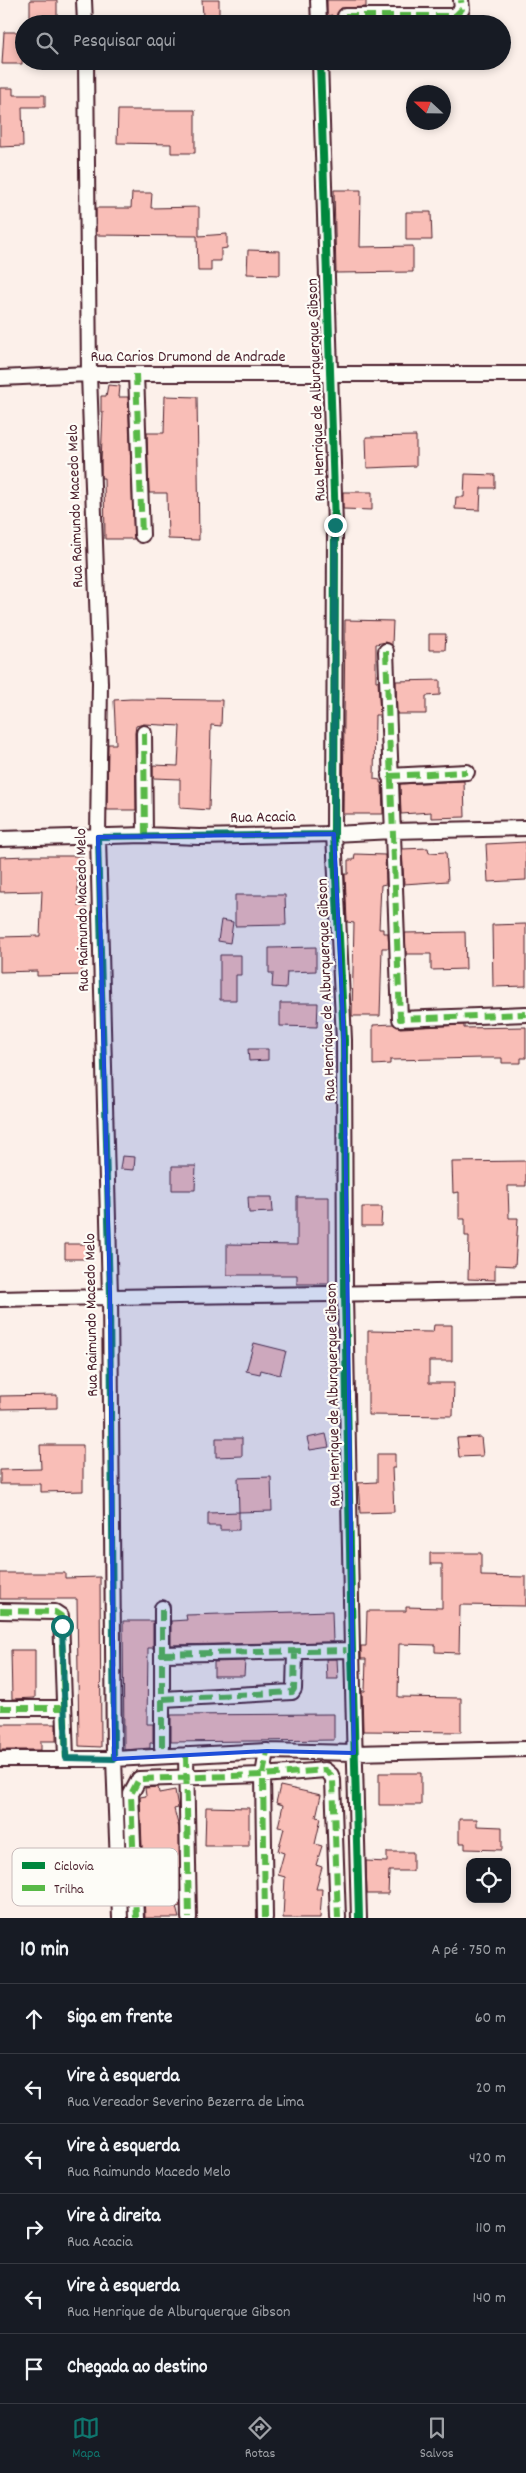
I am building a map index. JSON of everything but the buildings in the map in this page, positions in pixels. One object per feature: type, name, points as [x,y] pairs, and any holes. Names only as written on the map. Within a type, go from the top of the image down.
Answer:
[{"type":"street","points":[[84,0],[85,15]]},
{"type":"street","points":[[318,0],[319,15]]},
{"type":"street","points":[[456,15],[462,9],[461,0]]},
{"type":"street","name":"Rua Raimundo Macedo Melo","points":[[86,70],[89,374],[100,683],[98,837],[110,1296],[114,1759],[117,1848]]},
{"type":"street","name":"Rua Henrique de Alburquerque Gibson","points":[[320,70],[335,525],[334,834],[344,1040],[352,1650],[359,1918]]},
{"type":"street","name":"Rua Carios Drumond de Andrade","points":[[0,378],[89,374],[526,374]]},
{"type":"street","points":[[136,374],[142,535]]},
{"type":"street","points":[[386,651],[389,776],[400,1019],[526,1014]]},
{"type":"street","points":[[144,733],[145,835]]},
{"type":"street","points":[[389,776],[467,772]]},
{"type":"street","name":"Rua Acacia","points":[[0,839],[145,835],[199,837],[526,828]]},
{"type":"street","points":[[0,1299],[223,1294],[346,1295],[526,1290]]},
{"type":"street","points":[[162,1608],[162,1747]]},
{"type":"street","points":[[0,1611],[55,1612],[61,1616],[66,1758]]},
{"type":"street","points":[[163,1654],[352,1650]]},
{"type":"street","points":[[163,1699],[292,1692],[294,1689],[294,1652]]},
{"type":"street","points":[[0,1708],[63,1708]]},
{"type":"street","points":[[0,1759],[114,1759],[267,1751],[354,1753],[526,1748]]},
{"type":"street","points":[[265,1918],[263,1775],[267,1751]]},
{"type":"street","points":[[186,1754],[189,1918]]},
{"type":"street","points":[[133,1848],[131,1794],[132,1788],[139,1779],[263,1775],[325,1770],[331,1775],[334,1795],[338,1918]]},
{"type":"highlighted area","points":[[334,834],[344,1040],[354,1753],[267,1751],[114,1759],[110,1296],[98,837]]},
{"type":"marked path","points":[[456,15],[462,9],[461,0]]},
{"type":"marked path","points":[[136,374],[142,535]]},
{"type":"marked path","points":[[386,651],[400,1019],[526,1014]]},
{"type":"marked path","points":[[144,733],[145,835]]},
{"type":"marked path","points":[[389,776],[467,772]]},
{"type":"marked path","points":[[162,1608],[162,1747]]},
{"type":"marked path","points":[[0,1611],[55,1612],[61,1616],[66,1758]]},
{"type":"marked path","points":[[163,1654],[352,1650]]},
{"type":"marked path","points":[[163,1699],[292,1692],[294,1689],[295,1652]]},
{"type":"marked path","points":[[0,1708],[63,1708]]},
{"type":"marked path","points":[[265,1918],[263,1775],[267,1751]]},
{"type":"marked path","points":[[186,1755],[189,1918]]},
{"type":"marked path","points":[[133,1848],[131,1794],[139,1779],[263,1775],[325,1770],[331,1775],[333,1780],[338,1918]]},
{"type":"marked path","points":[[136,1906],[136,1918]]},
{"type":"cycle path","points":[[320,70],[335,525],[334,834],[344,1040],[345,1295],[359,1918]]},
{"type":"route","points":[[62,1626],[66,1758],[114,1759],[110,1296],[98,837],[334,834],[335,525]]}]
